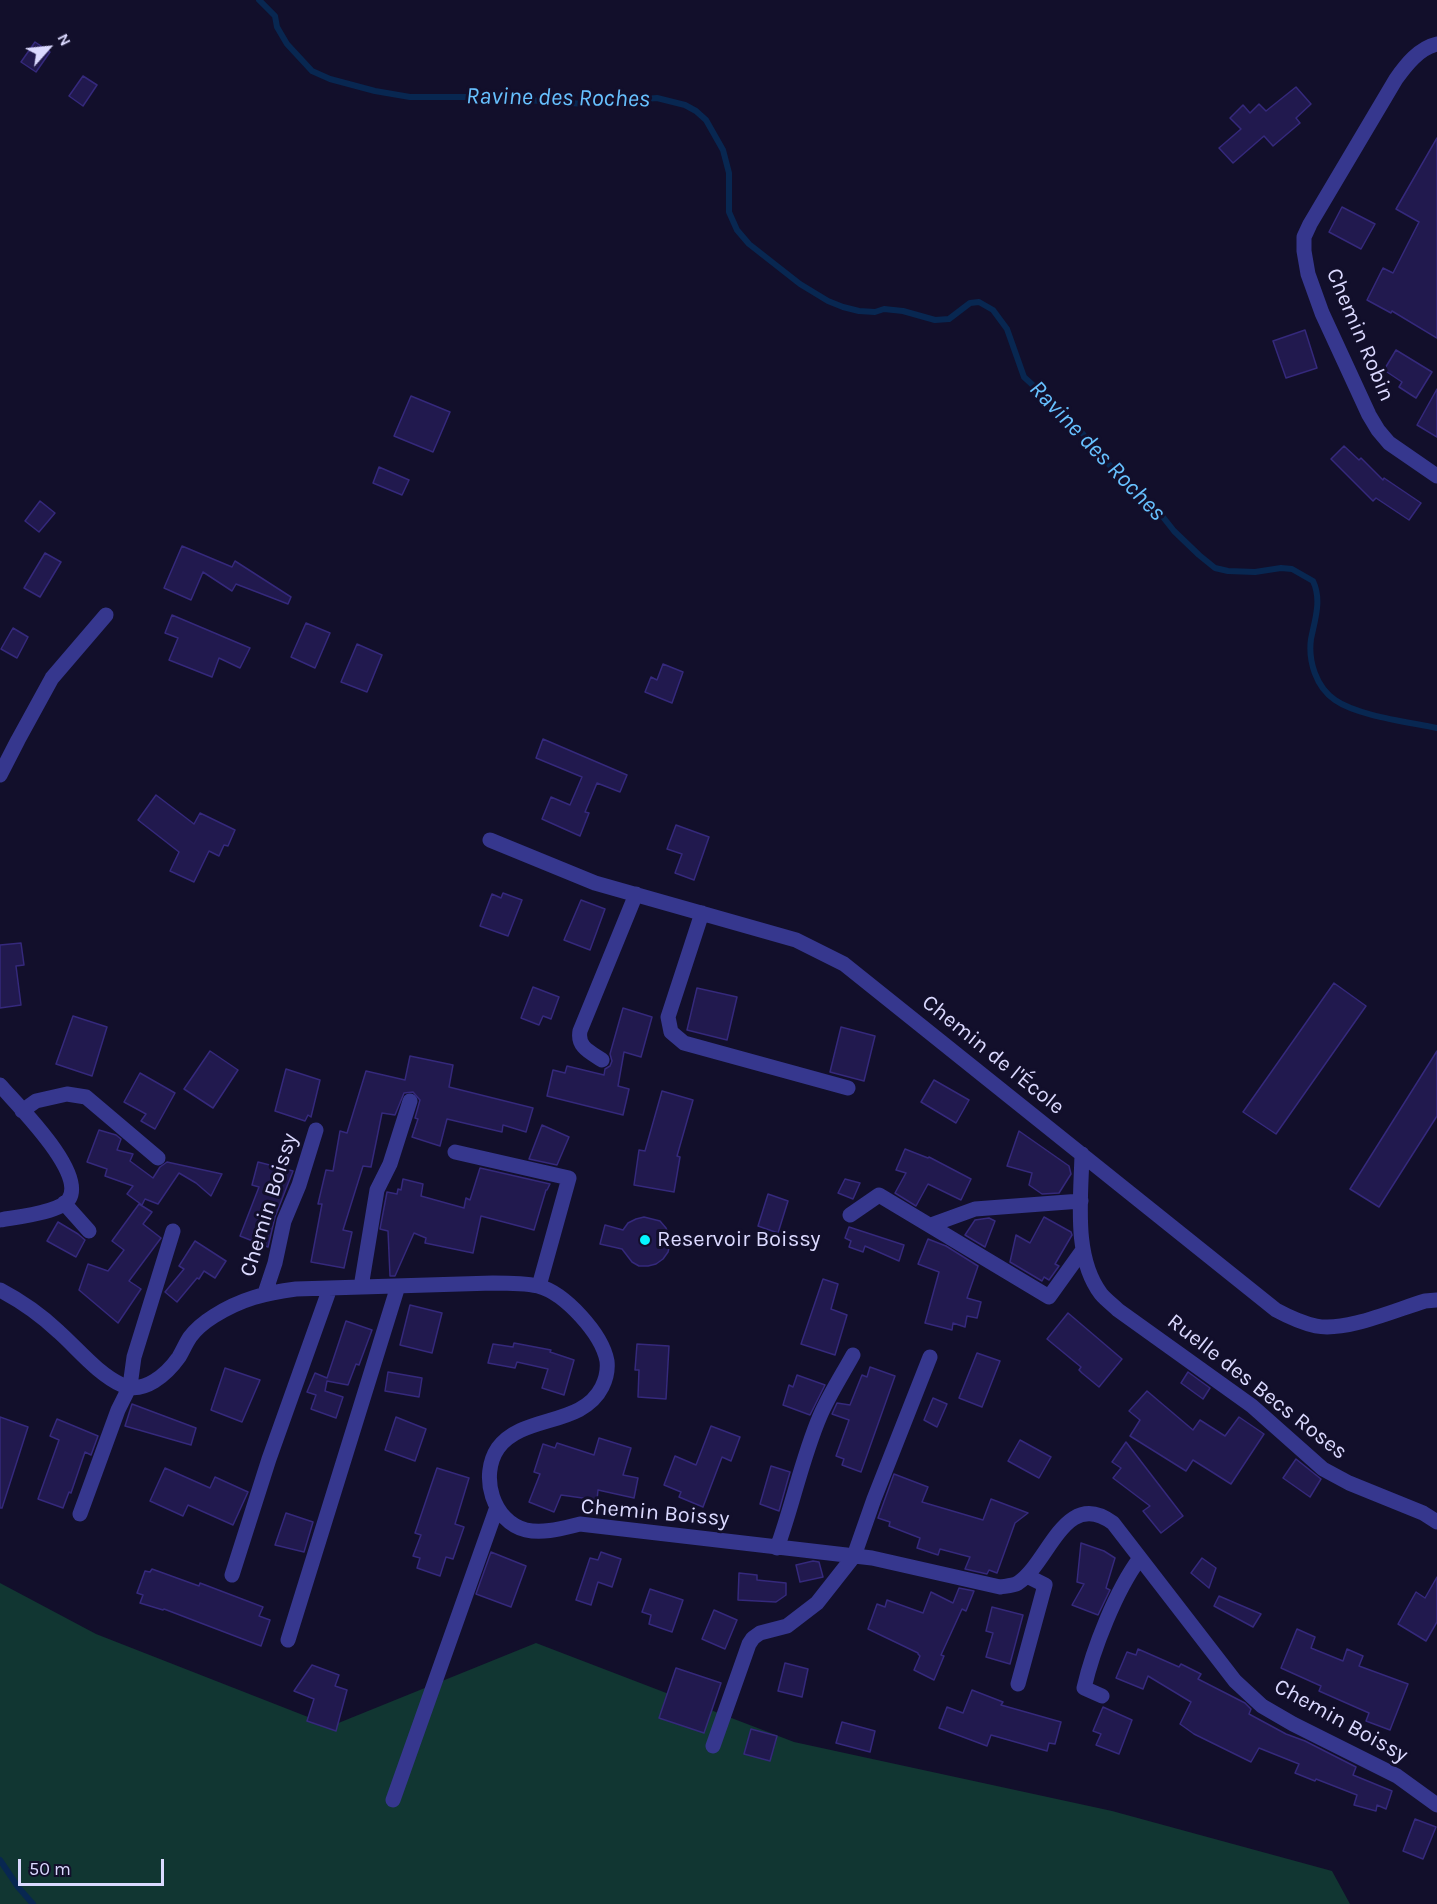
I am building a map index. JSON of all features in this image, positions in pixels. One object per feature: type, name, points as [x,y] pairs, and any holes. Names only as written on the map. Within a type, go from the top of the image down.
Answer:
[{"type":"street","name":"Chemin Robin","points":[[1437,44],[1420,53],[1407,64],[1304,237],[1308,274],[1322,313],[1369,415],[1389,443],[1437,476]]},
{"type":"street","points":[[0,775],[52,678],[106,615]]},
{"type":"street","name":"Chemin de l'École","points":[[490,840],[596,883],[796,940],[844,964],[1276,1310],[1296,1320],[1317,1326],[1344,1326],[1425,1301],[1437,1300]]},
{"type":"street","points":[[602,1060],[582,1045],[578,1039],[636,894]]},
{"type":"street","points":[[702,913],[668,1017],[671,1032],[684,1043],[848,1088]]},
{"type":"street","points":[[0,1085],[56,1150],[72,1181],[70,1198],[64,1203],[45,1212],[0,1220]]},
{"type":"street","points":[[22,1111],[36,1101],[67,1094],[86,1097],[158,1158]]},
{"type":"street","points":[[361,1287],[377,1190],[390,1164],[410,1101]]},
{"type":"street","name":"Chemin Boissy","points":[[265,1293],[275,1263],[284,1221],[299,1185],[316,1130]]},
{"type":"street","points":[[455,1152],[570,1178],[539,1286]]},
{"type":"street","name":"Ruelle des Becs Roses","points":[[1082,1154],[1082,1251],[1101,1295],[1118,1310],[1252,1406],[1316,1464],[1342,1480],[1404,1504],[1437,1522]]},
{"type":"street","points":[[850,1215],[879,1195],[1049,1297],[1082,1251]]},
{"type":"street","points":[[931,1225],[983,1208],[1081,1201]]},
{"type":"street","points":[[64,1203],[88,1231]]},
{"type":"street","points":[[80,1514],[118,1410],[130,1386],[134,1357],[173,1231]]},
{"type":"street","name":"Chemin Boissy","points":[[130,1386],[144,1387],[162,1375],[178,1358],[191,1336],[212,1317],[236,1303],[265,1293],[296,1289],[504,1283],[539,1286],[554,1292],[580,1314],[602,1347],[607,1359],[607,1369],[596,1398],[567,1416],[522,1430],[509,1437],[498,1449],[490,1465],[489,1489],[497,1507],[509,1522],[525,1530],[542,1532],[580,1524],[854,1556],[894,1562],[1000,1587],[1016,1585],[1027,1576],[1039,1563],[1057,1533],[1076,1516],[1090,1513],[1102,1515],[1113,1523],[1235,1682],[1262,1706],[1293,1725],[1397,1776],[1437,1804]]},
{"type":"street","points":[[288,1640],[398,1286]]},
{"type":"street","points":[[232,1575],[265,1470],[330,1288]]},
{"type":"street","points":[[1,1293],[57,1330],[102,1372],[124,1386],[130,1386]]},
{"type":"street","points":[[777,1548],[820,1416],[853,1355]]},
{"type":"street","points":[[713,1746],[753,1638],[760,1633],[787,1626],[817,1603],[854,1556],[930,1357]]},
{"type":"street","points":[[393,1800],[497,1507]]},
{"type":"street","points":[[1102,1696],[1084,1688],[1089,1667],[1129,1573],[1140,1558]]},
{"type":"street","points":[[1018,1684],[1045,1585],[1027,1576]]},
{"type":"green space","points":[[0,1583],[96,1634],[331,1726],[536,1643],[794,1742],[1112,1811],[1332,1871],[1350,1904],[0,1904]]},
{"type":"building","points":[[35,42],[50,52],[36,72],[21,62]]},
{"type":"building","points":[[83,76],[97,85],[83,106],[69,96]]},
{"type":"building","points":[[1296,87],[1311,104],[1296,118],[1300,123],[1273,146],[1264,136],[1233,163],[1219,148],[1241,129],[1230,118],[1243,105],[1250,113],[1259,104],[1266,111]]},
{"type":"building","points":[[1437,138],[1437,338],[1392,311],[1391,313],[1367,300],[1383,268],[1393,273],[1419,222],[1396,209]]},
{"type":"building","points":[[1342,207],[1375,224],[1361,249],[1329,232]]},
{"type":"building","points":[[1305,330],[1317,368],[1286,378],[1273,341]]},
{"type":"building","points":[[1396,350],[1432,372],[1416,398],[1399,387],[1402,382],[1384,370]]},
{"type":"building","points":[[1437,389],[1437,437],[1417,425]]},
{"type":"building","points":[[411,396],[450,412],[433,452],[394,436]]},
{"type":"building","points":[[1344,446],[1359,460],[1361,458],[1383,480],[1384,478],[1421,503],[1409,520],[1376,498],[1373,501],[1331,459]]},
{"type":"building","points":[[379,467],[409,480],[402,495],[373,483]]},
{"type":"building","points":[[40,501],[55,513],[39,532],[25,521]]},
{"type":"building","points":[[182,546],[232,567],[235,561],[291,597],[288,604],[236,584],[232,591],[203,572],[191,600],[164,588]]},
{"type":"building","points":[[45,553],[61,562],[40,597],[24,588]]},
{"type":"building","points":[[172,615],[250,648],[240,668],[219,658],[212,677],[169,660],[178,638],[165,633]]},
{"type":"building","points":[[306,623],[330,633],[315,668],[291,657]]},
{"type":"building","points":[[13,628],[28,637],[17,658],[1,649]]},
{"type":"building","points":[[357,644],[382,655],[367,692],[341,682]]},
{"type":"building","points":[[663,664],[683,672],[672,703],[645,692],[651,677],[657,680]]},
{"type":"building","points":[[543,739],[627,775],[620,792],[597,783],[585,812],[589,813],[580,836],[542,819],[551,797],[570,805],[582,777],[536,758]]},
{"type":"building","points":[[156,795],[194,824],[200,813],[235,830],[228,846],[224,845],[219,856],[209,851],[194,882],[170,871],[179,852],[138,820]]},
{"type":"building","points":[[676,825],[709,837],[694,880],[675,873],[682,854],[667,849]]},
{"type":"building","points":[[503,893],[522,900],[508,936],[480,926],[492,894],[501,898]]},
{"type":"building","points":[[581,900],[605,909],[590,950],[564,940]]},
{"type":"building","points":[[21,943],[24,965],[16,966],[21,1005],[0,1008],[0,945]]},
{"type":"building","points":[[1334,983],[1366,1006],[1276,1134],[1243,1112]]},
{"type":"building","points":[[533,987],[559,997],[551,1019],[543,1016],[539,1025],[521,1018]]},
{"type":"building","points":[[697,988],[737,997],[727,1040],[687,1030]]},
{"type":"building","points":[[623,1008],[652,1017],[641,1057],[624,1052],[618,1086],[629,1089],[623,1115],[547,1096],[553,1070],[565,1073],[567,1066],[604,1075],[605,1069],[612,1061],[610,1054]]},
{"type":"building","points":[[73,1016],[107,1027],[92,1076],[56,1064]]},
{"type":"building","points":[[841,1027],[875,1036],[864,1081],[830,1072]]},
{"type":"building","points":[[210,1051],[238,1070],[213,1108],[184,1089]]},
{"type":"building","points":[[1437,1051],[1437,1116],[1379,1207],[1350,1189]]},
{"type":"building","points":[[410,1056],[453,1065],[449,1087],[533,1108],[526,1132],[503,1125],[502,1132],[447,1119],[440,1146],[412,1137],[418,1119],[415,1118],[420,1100],[413,1092],[404,1093],[395,1115],[382,1113],[371,1167],[363,1166],[343,1230],[352,1232],[344,1268],[311,1262],[322,1204],[318,1204],[326,1170],[333,1171],[340,1131],[347,1133],[366,1071],[405,1080]]},
{"type":"building","points":[[286,1069],[320,1080],[311,1117],[308,1115],[305,1121],[275,1111]]},
{"type":"building","points":[[140,1073],[175,1093],[155,1129],[141,1121],[146,1114],[124,1102]]},
{"type":"building","points":[[934,1080],[969,1100],[956,1123],[921,1102]]},
{"type":"building","points":[[662,1091],[693,1100],[677,1156],[680,1157],[674,1192],[634,1185],[639,1150],[645,1151]]},
{"type":"building","points":[[542,1125],[569,1137],[557,1165],[529,1159]]},
{"type":"building","points":[[99,1130],[116,1135],[121,1139],[117,1150],[133,1154],[130,1161],[153,1178],[160,1167],[167,1162],[222,1174],[211,1196],[196,1183],[179,1173],[158,1204],[145,1199],[142,1205],[127,1194],[133,1186],[105,1176],[107,1169],[87,1162]]},
{"type":"building","points":[[1019,1131],[1069,1166],[1071,1174],[1059,1193],[1042,1194],[1029,1185],[1032,1173],[1007,1166]]},
{"type":"building","points":[[905,1149],[929,1157],[971,1179],[961,1200],[928,1184],[916,1206],[895,1193],[906,1173],[896,1170]]},
{"type":"building","points":[[258,1162],[293,1171],[275,1217],[268,1247],[240,1236],[259,1187],[252,1185]]},
{"type":"building","points":[[480,1168],[550,1184],[546,1190],[534,1230],[481,1216],[473,1253],[425,1243],[426,1238],[414,1233],[395,1276],[390,1276],[388,1231],[380,1229],[387,1192],[397,1194],[398,1189],[401,1190],[403,1179],[423,1184],[421,1196],[464,1208],[466,1198],[470,1200]]},
{"type":"building","points":[[845,1179],[860,1183],[853,1199],[838,1193]]},
{"type":"building","points":[[768,1194],[788,1201],[778,1233],[758,1226]]},
{"type":"building","points":[[139,1204],[152,1212],[143,1224],[161,1238],[129,1281],[141,1289],[118,1323],[79,1290],[88,1264],[108,1271],[124,1250],[112,1241]]},
{"type":"building","name":"Reservoir Boissy","points":[[644,1217],[660,1221],[669,1235],[668,1252],[656,1264],[639,1266],[632,1262],[622,1249],[600,1244],[605,1225],[623,1230],[628,1223]]},
{"type":"building","points":[[1044,1217],[1071,1232],[1072,1235],[1055,1264],[1059,1266],[1049,1280],[1044,1277],[1042,1281],[1010,1262],[1016,1235],[1030,1243]]},
{"type":"building","points":[[989,1218],[995,1221],[985,1247],[965,1235],[975,1220]]},
{"type":"building","points":[[58,1222],[85,1240],[76,1257],[47,1241]]},
{"type":"building","points":[[849,1227],[904,1245],[899,1261],[865,1246],[863,1252],[849,1247],[851,1241],[845,1238]]},
{"type":"building","points":[[928,1239],[946,1246],[978,1266],[967,1298],[981,1302],[977,1318],[967,1316],[965,1327],[953,1323],[952,1330],[925,1323],[939,1272],[918,1264]]},
{"type":"building","points":[[195,1241],[226,1261],[215,1278],[204,1271],[177,1302],[165,1292],[184,1269],[179,1266]]},
{"type":"building","points":[[823,1279],[838,1284],[831,1309],[847,1315],[835,1355],[801,1344]]},
{"type":"building","points":[[410,1305],[442,1313],[432,1353],[400,1345]]},
{"type":"building","points":[[1068,1313],[1122,1359],[1099,1387],[1079,1370],[1081,1367],[1047,1339]]},
{"type":"building","points":[[346,1321],[372,1330],[359,1365],[356,1364],[348,1385],[327,1381],[325,1391],[343,1397],[336,1418],[311,1409],[316,1395],[307,1392],[315,1373],[327,1378]]},
{"type":"building","points":[[514,1343],[551,1350],[550,1352],[574,1360],[564,1395],[542,1388],[548,1369],[517,1362],[515,1368],[488,1363],[493,1344],[513,1347]]},
{"type":"building","points":[[637,1344],[669,1346],[666,1399],[638,1397],[639,1370],[635,1370]]},
{"type":"building","points":[[977,1353],[1000,1361],[982,1407],[959,1398]]},
{"type":"building","points":[[870,1367],[895,1376],[861,1472],[842,1465],[844,1459],[836,1456],[849,1420],[832,1414],[837,1403],[850,1405],[862,1375],[867,1377]]},
{"type":"building","points":[[225,1368],[260,1380],[242,1422],[211,1410]]},
{"type":"building","points":[[388,1372],[422,1378],[419,1397],[385,1391]]},
{"type":"building","points":[[1188,1372],[1210,1388],[1203,1399],[1181,1383]]},
{"type":"building","points":[[797,1375],[825,1385],[810,1415],[783,1405],[789,1385],[793,1387]]},
{"type":"building","points":[[1147,1391],[1193,1430],[1200,1420],[1225,1436],[1239,1417],[1264,1434],[1231,1484],[1193,1460],[1186,1471],[1130,1436],[1140,1420],[1129,1411]]},
{"type":"building","points":[[933,1398],[947,1404],[937,1427],[924,1420]]},
{"type":"building","points":[[132,1404],[196,1428],[191,1445],[125,1426]]},
{"type":"building","points":[[0,1417],[28,1427],[2,1508],[0,1508]]},
{"type":"building","points":[[396,1417],[426,1429],[415,1461],[385,1450]]},
{"type":"building","points":[[57,1419],[98,1436],[91,1455],[85,1452],[71,1493],[69,1492],[63,1508],[38,1499],[59,1440],[50,1436]]},
{"type":"building","points":[[711,1426],[740,1437],[731,1461],[722,1457],[703,1507],[679,1497],[681,1492],[664,1485],[675,1456],[696,1465]]},
{"type":"building","points":[[599,1438],[631,1448],[623,1475],[638,1478],[634,1498],[598,1490],[597,1500],[561,1495],[554,1512],[529,1502],[540,1474],[534,1472],[543,1444],[555,1448],[557,1443],[594,1455]]},
{"type":"building","points":[[1020,1440],[1051,1457],[1039,1478],[1008,1461]]},
{"type":"building","points":[[1126,1442],[1183,1516],[1161,1533],[1143,1511],[1150,1506],[1113,1478],[1121,1468],[1112,1462]]},
{"type":"building","points":[[1296,1459],[1321,1479],[1310,1497],[1283,1478]]},
{"type":"building","points":[[771,1466],[790,1472],[779,1511],[760,1504]]},
{"type":"building","points":[[165,1468],[210,1488],[215,1477],[248,1492],[233,1525],[188,1505],[183,1516],[150,1501]]},
{"type":"building","points":[[437,1468],[469,1478],[455,1524],[464,1527],[453,1559],[446,1557],[440,1576],[417,1568],[420,1558],[413,1556],[421,1535],[415,1533]]},
{"type":"building","points":[[894,1474],[928,1487],[922,1502],[983,1520],[991,1499],[1028,1513],[1015,1523],[997,1573],[989,1570],[987,1574],[965,1569],[970,1557],[940,1549],[938,1555],[917,1548],[920,1538],[889,1526],[890,1522],[878,1518]]},
{"type":"building","points":[[286,1513],[313,1522],[304,1552],[275,1545]]},
{"type":"building","points":[[1081,1543],[1104,1551],[1115,1558],[1106,1588],[1110,1590],[1098,1615],[1072,1605],[1084,1584],[1077,1582]]},
{"type":"building","points":[[491,1552],[526,1566],[511,1607],[476,1594]]},
{"type":"building","points":[[601,1552],[621,1559],[612,1587],[598,1582],[591,1605],[576,1600],[590,1558],[598,1560]]},
{"type":"building","points":[[1202,1558],[1216,1568],[1209,1588],[1191,1573]]},
{"type":"building","points":[[819,1562],[823,1577],[800,1582],[796,1565]]},
{"type":"building","points":[[152,1569],[199,1586],[200,1583],[263,1607],[259,1616],[270,1620],[261,1646],[164,1609],[140,1603],[143,1595],[137,1593],[145,1571],[150,1572]]},
{"type":"building","points":[[739,1573],[757,1575],[757,1580],[786,1583],[786,1595],[776,1602],[738,1600]]},
{"type":"building","points":[[1437,1577],[1437,1622],[1426,1641],[1398,1624],[1416,1592],[1425,1598]]},
{"type":"building","points":[[959,1588],[974,1591],[966,1611],[962,1609],[941,1655],[944,1656],[934,1680],[914,1670],[920,1656],[918,1653],[868,1629],[877,1604],[885,1607],[887,1600],[923,1613],[931,1592],[953,1603]]},
{"type":"building","points":[[650,1589],[683,1600],[672,1632],[649,1624],[651,1615],[642,1612]]},
{"type":"building","points":[[1219,1596],[1261,1614],[1253,1627],[1214,1606]]},
{"type":"building","points":[[992,1607],[1023,1615],[1010,1664],[986,1657],[993,1633],[986,1631]]},
{"type":"building","points":[[714,1610],[737,1620],[725,1649],[702,1639]]},
{"type":"building","points":[[1297,1629],[1315,1637],[1311,1648],[1343,1661],[1347,1649],[1363,1656],[1359,1666],[1408,1684],[1390,1730],[1366,1721],[1369,1713],[1319,1691],[1321,1686],[1281,1668]]},
{"type":"building","points":[[1138,1649],[1179,1667],[1181,1664],[1201,1674],[1198,1679],[1245,1703],[1251,1709],[1249,1714],[1356,1767],[1353,1775],[1392,1791],[1386,1809],[1377,1805],[1376,1811],[1354,1805],[1357,1795],[1295,1773],[1299,1764],[1259,1748],[1251,1762],[1194,1734],[1180,1724],[1191,1702],[1148,1676],[1143,1689],[1116,1678],[1127,1652],[1136,1655]]},
{"type":"building","points":[[785,1663],[808,1669],[802,1697],[778,1691]]},
{"type":"building","points":[[312,1665],[339,1675],[335,1686],[347,1690],[336,1731],[307,1721],[314,1699],[294,1691]]},
{"type":"building","points":[[676,1668],[721,1683],[704,1733],[659,1718]]},
{"type":"building","points":[[972,1690],[1003,1702],[1001,1705],[1061,1722],[1055,1744],[1049,1743],[1047,1751],[991,1735],[987,1746],[939,1728],[947,1707],[963,1713]]},
{"type":"building","points":[[1103,1707],[1132,1720],[1119,1754],[1096,1745],[1101,1734],[1093,1731]]},
{"type":"building","points":[[842,1722],[875,1731],[870,1752],[836,1743]]},
{"type":"building","points":[[751,1729],[777,1736],[770,1761],[744,1754]]},
{"type":"building","points":[[1415,1819],[1436,1827],[1423,1859],[1403,1851]]},
{"type":"waterway","name":"Ravine des Roches","points":[[259,0],[275,16],[277,27],[287,44],[312,71],[330,79],[375,91],[410,97],[500,97],[585,104],[657,98],[685,105],[696,111],[706,120],[723,150],[729,173],[729,212],[737,230],[749,244],[800,284],[843,307],[859,311],[875,312],[884,309],[903,311],[935,320],[949,319],[970,303],[979,302],[993,310],[1007,329],[1024,377],[1059,409],[1098,454],[1159,512],[1174,531],[1199,555],[1215,568],[1228,571],[1255,572],[1281,568],[1292,569],[1313,581],[1317,602],[1310,647],[1312,665],[1318,681],[1328,695],[1345,706],[1357,710],[1384,718],[1437,728]]},
{"type":"waterway","points":[[0,1860],[18,1887],[33,1904]]},
{"type":"place","name":"Reservoir Boissy","points":[[645,1240]]}]
